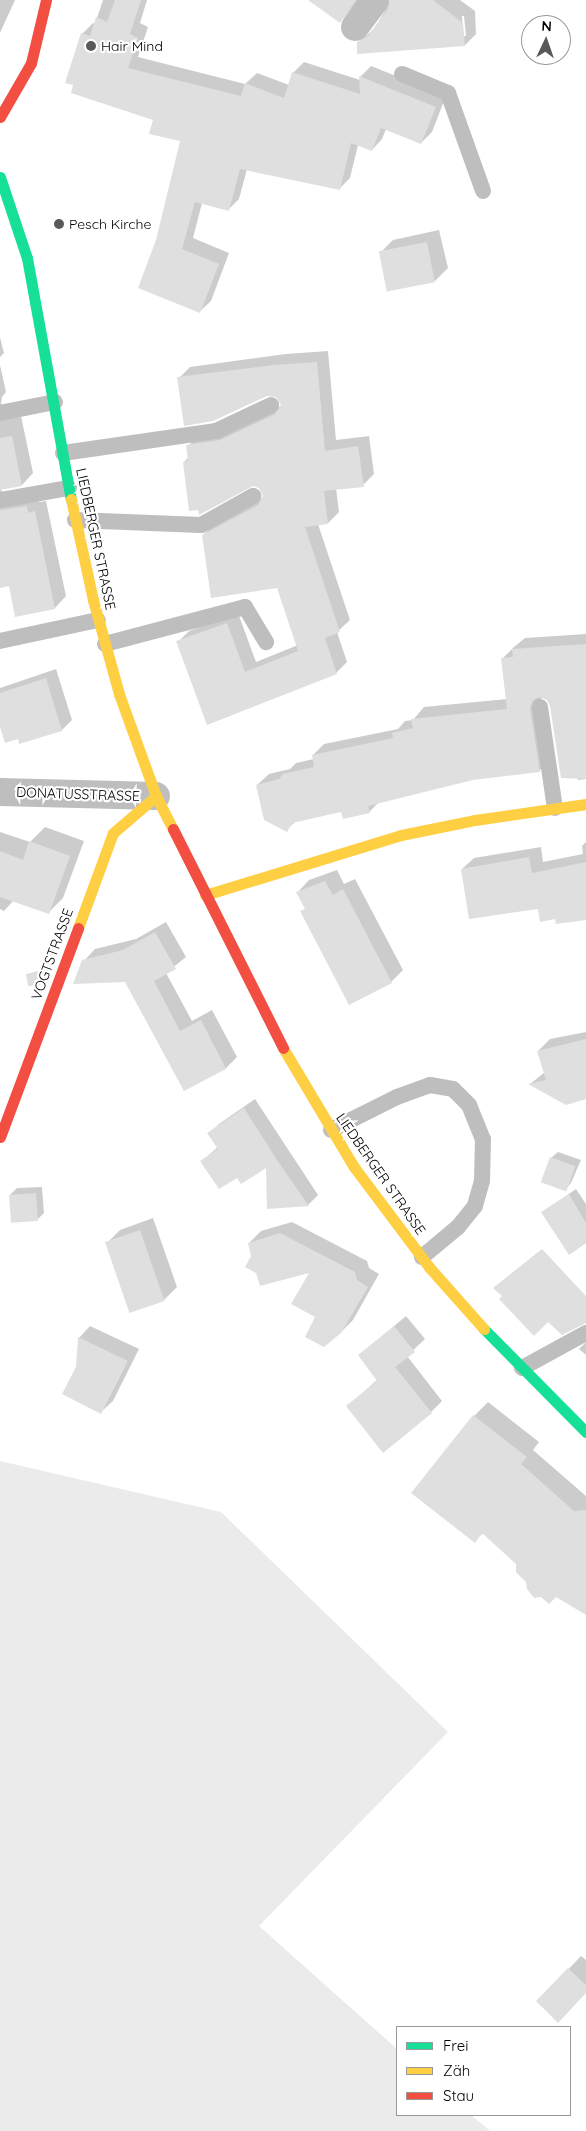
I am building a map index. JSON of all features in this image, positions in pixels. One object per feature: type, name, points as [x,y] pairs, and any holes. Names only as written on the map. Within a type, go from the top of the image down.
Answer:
[{"type":"main road","points":[[0,117],[23,80],[31,63],[46,0]]},
{"type":"main road","name":"LIEDBERGER STRASSE","points":[[0,177],[15,217],[27,258],[55,402],[75,520],[98,620],[131,730],[156,796],[279,1041],[331,1130],[377,1199],[422,1257],[481,1326],[586,1432]]},
{"type":"main road","name":"VOGTSTRASSE","points":[[0,1137],[113,833],[156,796]]},
{"type":"main road","points":[[205,895],[401,835],[475,820],[586,804]]},
{"type":"street","points":[[355,27],[375,0]]},
{"type":"street","name":"DONATUSSTRASSE","points":[[0,792],[156,796]]},
{"type":"lane","points":[[402,74],[448,93],[483,191]]},
{"type":"lane","points":[[0,412],[55,402]]},
{"type":"lane","points":[[63,453],[216,431],[271,405]]},
{"type":"lane","points":[[0,500],[69,488]]},
{"type":"lane","points":[[75,520],[201,525],[253,496]]},
{"type":"lane","points":[[105,644],[246,607],[266,642]]},
{"type":"lane","points":[[0,641],[98,620]]},
{"type":"lane","points":[[540,706],[555,808]]},
{"type":"lane","points":[[331,1130],[396,1097],[430,1085],[453,1088],[469,1105],[483,1140],[482,1180],[475,1206],[458,1228],[422,1257]]},
{"type":"lane","points":[[522,1368],[586,1333]]},
{"type":"shaded area","points":[[0,1461],[221,1512],[448,1732],[259,1926],[396,2048],[396,2116],[472,2116],[490,2131],[0,2131]]},
{"type":"building","points":[[115,0],[141,0],[130,34],[138,38],[128,68],[241,96],[245,83],[284,98],[292,72],[360,94],[359,76],[436,107],[421,144],[381,128],[372,151],[351,143],[340,190],[240,169],[229,211],[195,202],[182,249],[219,264],[200,313],[138,288],[156,240],[180,141],[149,134],[153,120],[71,93],[73,85],[65,83],[81,33],[90,36],[96,17],[107,22]]},
{"type":"building","points":[[308,0],[356,0],[340,23]]},
{"type":"building","points":[[390,0],[433,0],[463,23],[465,46],[357,54],[357,42],[368,36],[388,9]]},
{"type":"building","points":[[427,242],[435,282],[387,292],[379,251]]},
{"type":"building","points":[[317,362],[325,451],[358,446],[364,487],[324,491],[328,524],[305,527],[340,632],[325,638],[337,674],[207,725],[176,641],[227,623],[245,672],[298,651],[277,588],[211,598],[202,535],[258,505],[263,496],[259,488],[253,486],[199,515],[198,510],[189,511],[183,462],[188,461],[186,445],[220,440],[275,414],[281,405],[276,397],[267,396],[213,421],[184,426],[177,377],[274,365]]},
{"type":"building","points":[[12,436],[22,486],[0,490],[0,438]]},
{"type":"building","points":[[27,506],[28,513],[35,511],[55,609],[15,617],[9,586],[0,588],[0,510]]},
{"type":"building","points":[[586,644],[586,779],[561,778],[550,706],[547,700],[539,697],[533,700],[530,708],[540,772],[473,780],[368,806],[370,813],[343,819],[341,812],[292,823],[287,832],[264,820],[256,785],[279,779],[283,774],[314,767],[312,755],[393,738],[392,733],[413,728],[411,719],[507,709],[501,658],[513,657],[512,649]]},
{"type":"building","points":[[46,678],[62,731],[19,744],[18,739],[5,743],[0,727],[0,693]]},
{"type":"building","points":[[29,841],[70,856],[49,914],[0,897],[0,851],[23,860]]},
{"type":"building","points":[[529,857],[532,873],[586,862],[586,920],[556,924],[555,919],[540,922],[538,909],[469,919],[461,869]]},
{"type":"building","points":[[325,881],[333,895],[343,889],[392,983],[349,1005],[300,911],[305,909],[296,892]]},
{"type":"building","points":[[155,932],[176,969],[154,981],[180,1031],[201,1020],[226,1069],[184,1091],[125,982],[73,984],[82,960],[123,950]]},
{"type":"building","points":[[46,969],[40,985],[28,986],[26,974]]},
{"type":"building","points":[[586,1039],[586,1099],[566,1105],[528,1084],[546,1080],[537,1051]]},
{"type":"building","points":[[244,1108],[309,1206],[267,1209],[266,1168],[241,1184],[237,1178],[219,1189],[200,1161],[218,1149],[207,1133]]},
{"type":"building","points":[[550,1157],[575,1166],[566,1192],[541,1182]]},
{"type":"building","points":[[36,1193],[38,1221],[11,1223],[9,1195]]},
{"type":"building","points":[[569,1194],[586,1223],[586,1243],[569,1255],[541,1212]]},
{"type":"building","points":[[140,1230],[164,1301],[129,1313],[105,1242]]},
{"type":"building","points":[[280,1233],[355,1272],[357,1280],[368,1287],[341,1333],[324,1347],[305,1337],[315,1317],[291,1304],[309,1273],[260,1286],[256,1273],[245,1267],[251,1256],[248,1243]]},
{"type":"building","points":[[542,1249],[586,1296],[586,1323],[562,1335],[548,1322],[534,1336],[499,1299],[502,1296],[493,1288]]},
{"type":"building","points":[[394,1326],[415,1352],[395,1367],[432,1413],[383,1453],[346,1406],[377,1381],[358,1355]]},
{"type":"building","points":[[78,1337],[128,1361],[101,1414],[62,1394],[76,1367]]},
{"type":"building","points":[[473,1415],[527,1457],[521,1464],[574,1511],[586,1510],[586,1615],[556,1597],[549,1604],[541,1597],[534,1598],[527,1589],[526,1582],[516,1572],[516,1564],[482,1533],[475,1543],[411,1493]]},
{"type":"building","points":[[568,1968],[586,1985],[586,1993],[558,2023],[536,2001]]},
{"type":"traffic: fast","points":[[0,177],[27,258],[71,499]]},
{"type":"traffic: fast","points":[[484,1329],[586,1432]]},
{"type":"traffic: slow","points":[[71,499],[93,600],[119,694],[156,796],[173,829]]},
{"type":"traffic: slow","points":[[78,928],[113,833],[156,796]]},
{"type":"traffic: slow","points":[[205,895],[401,835],[475,820],[586,804]]},
{"type":"traffic: slow","points":[[283,1048],[354,1167],[429,1267],[484,1329]]},
{"type":"traffic: jam","points":[[0,117],[31,63],[46,0]]},
{"type":"traffic: jam","points":[[173,829],[283,1048]]},
{"type":"traffic: jam","points":[[0,1137],[78,928]]},
{"type":"place","name":"Hair Mind","points":[[91,46]]},
{"type":"place","name":"Pesch Kirche","points":[[59,224]]}]
